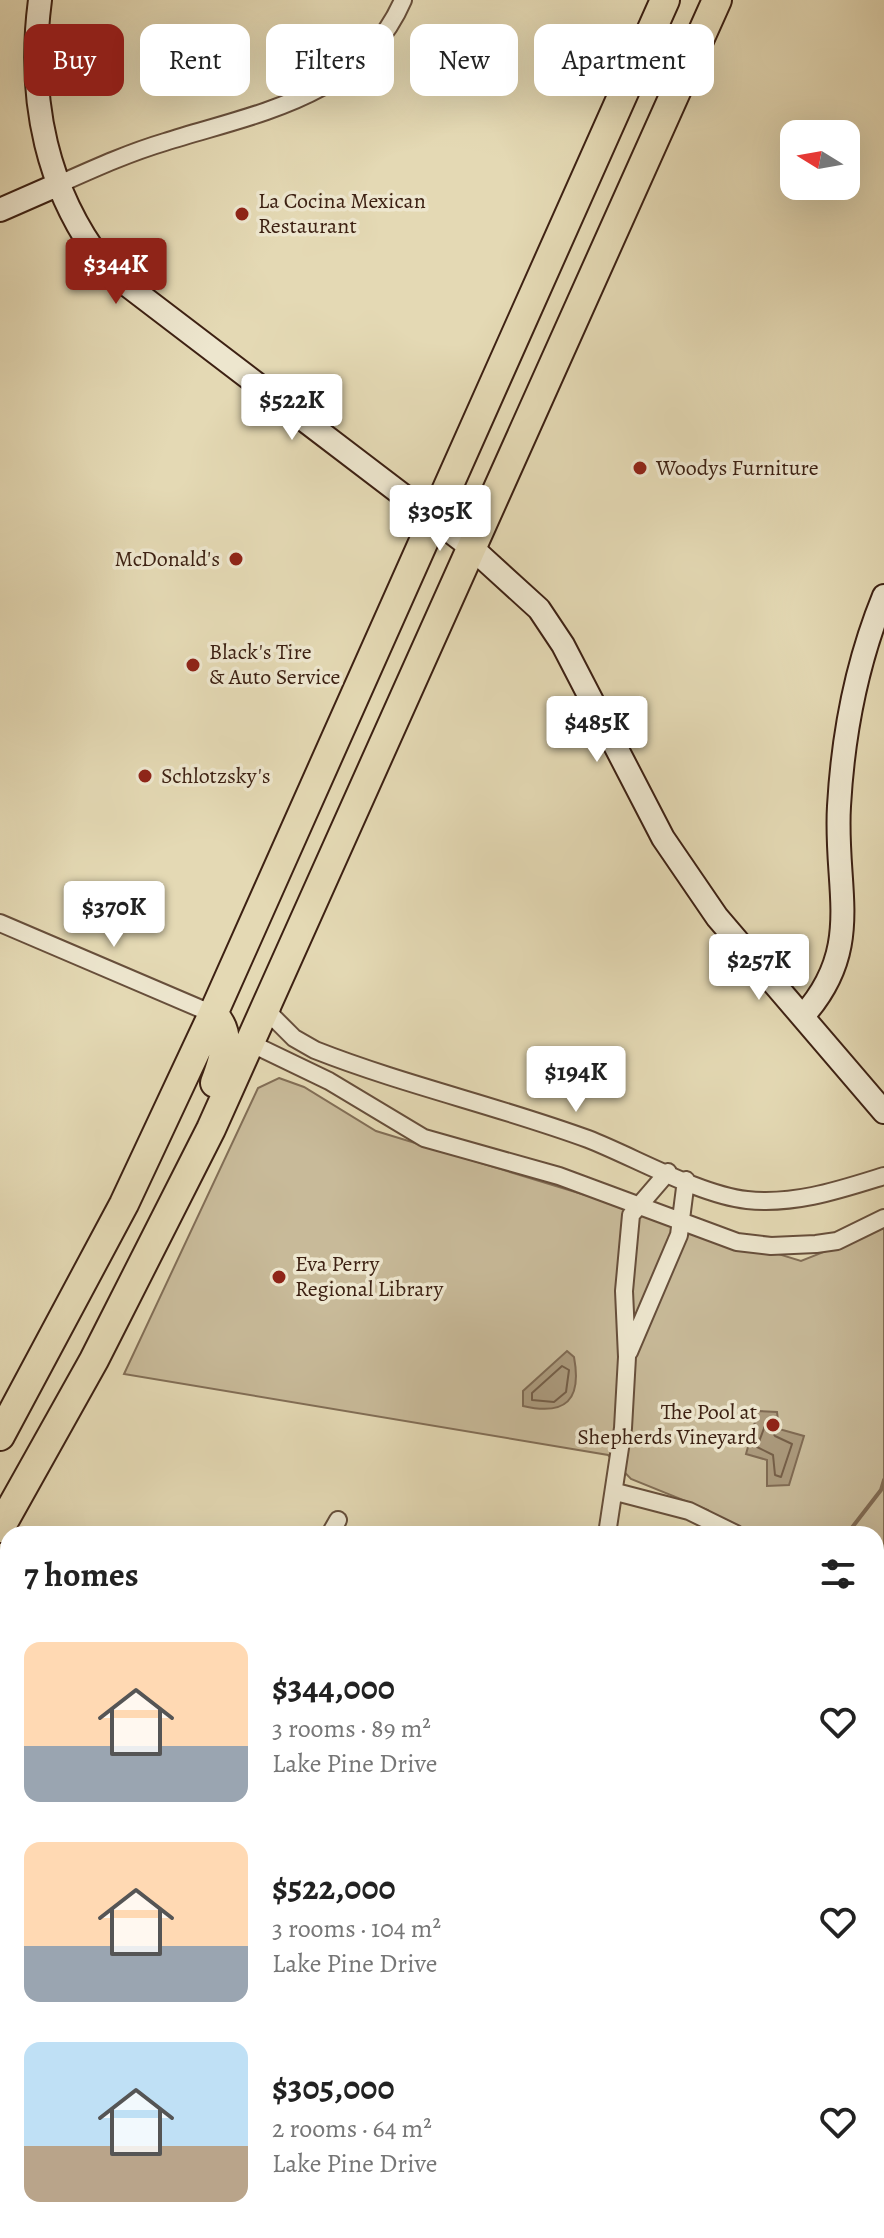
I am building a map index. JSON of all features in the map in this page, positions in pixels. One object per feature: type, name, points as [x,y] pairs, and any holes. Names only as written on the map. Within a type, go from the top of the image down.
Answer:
[{"type":"highway","points":[[0,1436],[124,1204],[213,1014],[665,0]]},
{"type":"highway","points":[[1,1526],[94,1360],[211,1129],[717,0]]},
{"type":"highway","points":[[250,1043],[240,1034],[236,1019],[238,1008],[289,873],[287,849]]},
{"type":"highway","points":[[150,1248],[226,1050],[225,1032],[213,1014]]},
{"type":"main road","points":[[40,0],[37,102],[44,143],[57,185],[88,246],[110,272],[472,548],[546,617],[663,838],[717,917],[884,1112]]},
{"type":"main road","points":[[0,210],[57,185]]},
{"type":"main road","points":[[803,1016],[825,992],[838,962],[844,930],[838,841],[843,756],[856,686],[884,596]]},
{"type":"street","points":[[57,185],[138,151],[313,95],[365,57],[389,27],[403,0]]},
{"type":"street","points":[[0,923],[213,1014]]},
{"type":"street","points":[[272,996],[271,1015],[294,1038],[315,1050],[574,1134],[719,1193],[765,1201],[813,1197],[884,1176]]},
{"type":"street","points":[[250,1043],[329,1081],[424,1138],[559,1176],[737,1242],[790,1247],[837,1241],[884,1218]]},
{"type":"street","points":[[609,1526],[616,1492],[627,1357],[624,1291],[631,1215],[668,1172]]},
{"type":"street","points":[[627,1357],[683,1224],[686,1180]]},
{"type":"street","points":[[616,1492],[689,1511],[720,1526]]},
{"type":"shaded area","points":[[279,1078],[304,1087],[376,1131],[801,1261],[884,1228],[884,1526],[705,1526],[708,1510],[631,1479],[608,1455],[124,1374],[258,1088]]},
{"type":"water","points":[[567,1351],[574,1357],[576,1372],[573,1394],[568,1401],[550,1409],[523,1406],[523,1391]]},
{"type":"water","points":[[758,1411],[777,1412],[779,1429],[804,1436],[789,1485],[767,1486],[767,1460],[746,1454]]},
{"type":"waterway","points":[[853,1526],[881,1490],[884,1480]]},
{"type":"place","name":"La Cocina Mexican Restaurant","points":[[242,214]]},
{"type":"place","name":"Woodys Furniture","points":[[640,468]]},
{"type":"place","name":"McDonald's","points":[[236,559]]},
{"type":"place","name":"Black's Tire & Auto Service","points":[[193,665]]},
{"type":"place","name":"Schlotzsky's","points":[[145,776]]},
{"type":"place","name":"Eva Perry Regional Library","points":[[279,1277]]},
{"type":"place","name":"The Pool at Shepherds Vineyard","points":[[773,1425]]}]
